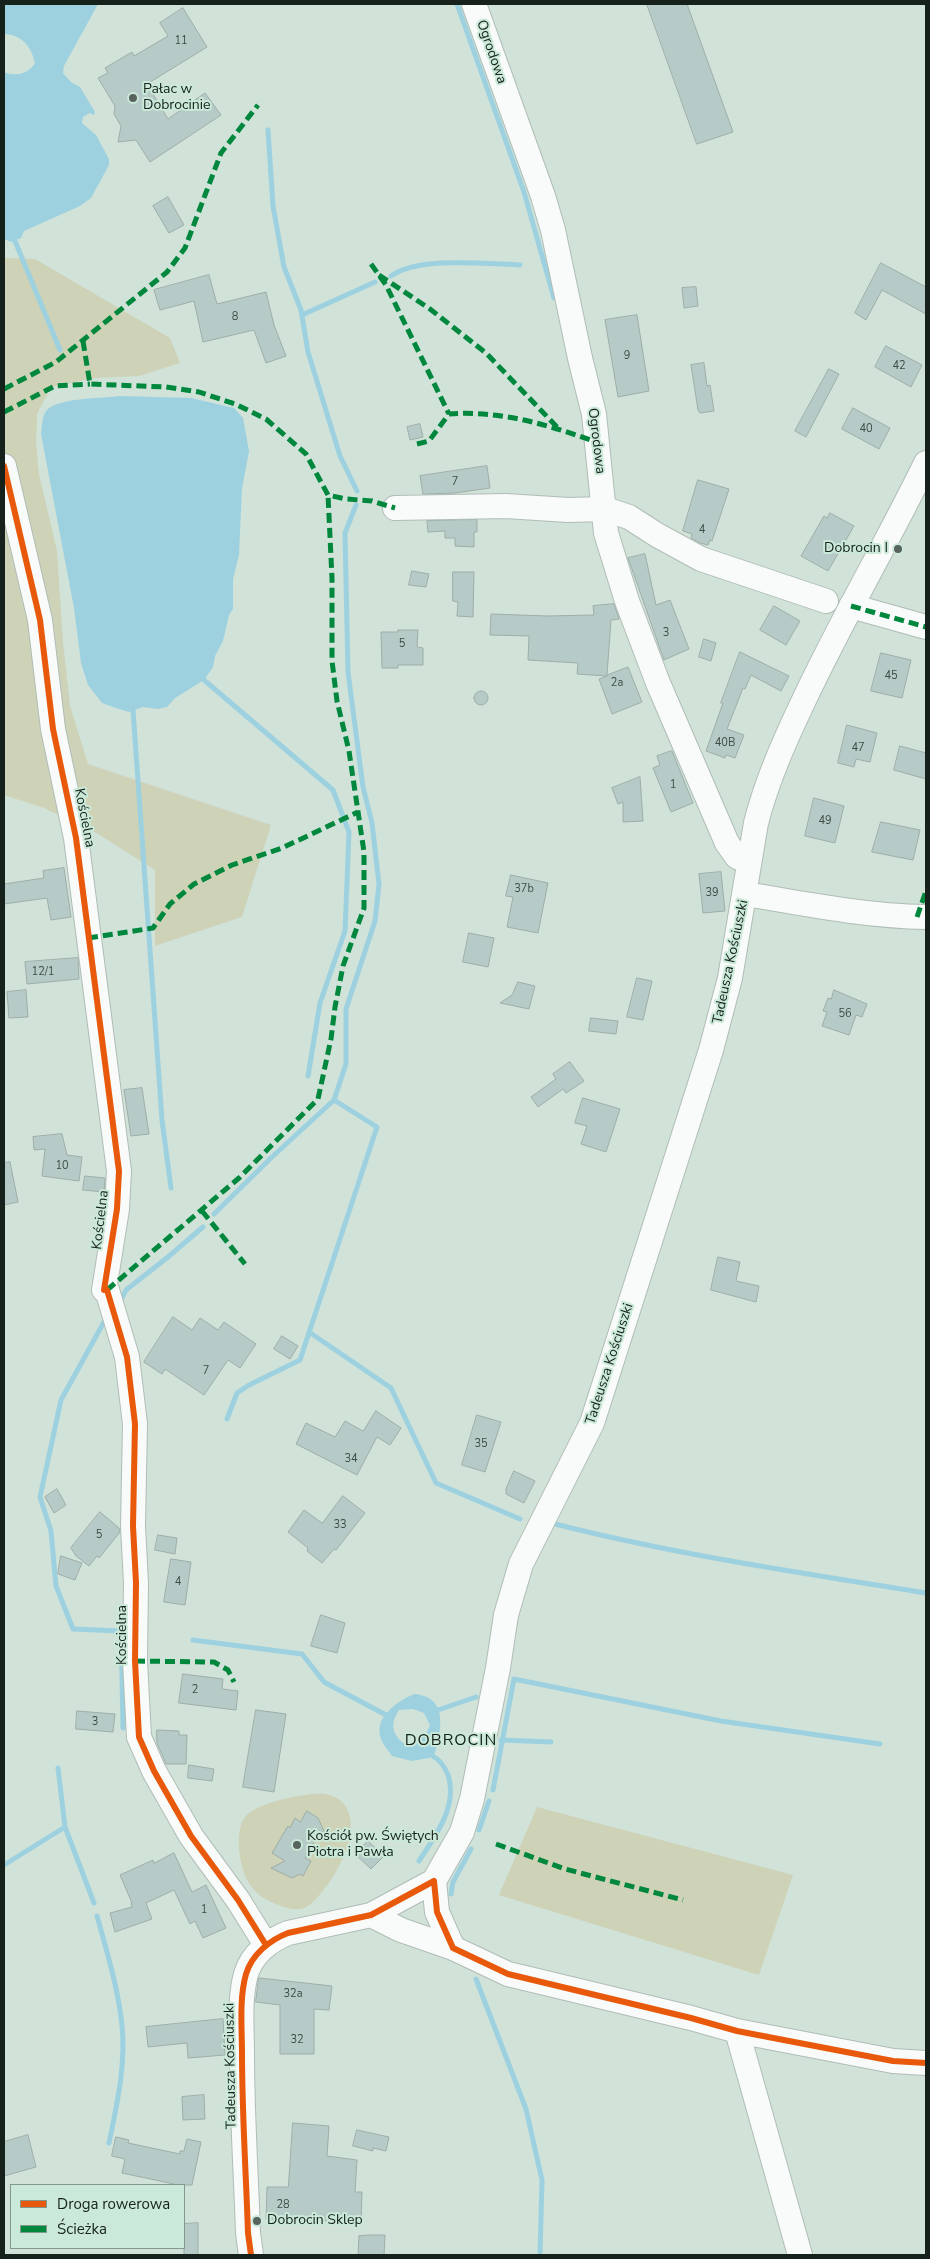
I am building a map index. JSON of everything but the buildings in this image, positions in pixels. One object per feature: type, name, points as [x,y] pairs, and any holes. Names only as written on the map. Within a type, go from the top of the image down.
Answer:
[{"type":"street","name":"Ogrodowa","points":[[474,4],[543,196],[553,230],[594,414],[606,533],[624,593],[662,692],[727,843],[737,858],[749,862]]},
{"type":"street","name":"Tadeusza Kościuszki","points":[[251,2255],[248,2225],[242,2016],[246,1973],[254,1959],[275,1938],[288,1933],[371,1915],[434,1881],[452,1853],[462,1832],[472,1799],[498,1668],[506,1615],[521,1564],[592,1423],[711,1050],[730,978],[746,894],[749,862],[756,824],[771,775],[814,678],[926,463]]},
{"type":"street","name":"Kościelna","points":[[4,466],[40,620],[53,730],[76,838],[119,1171],[117,1209],[104,1290],[107,1290],[127,1357],[135,1424],[135,1661],[139,1737],[154,1771],[191,1836],[238,1900],[266,1945]]},
{"type":"street","points":[[395,508],[506,506],[568,510],[604,509],[629,517],[701,559],[826,601]]},
{"type":"street","points":[[851,606],[926,627]]},
{"type":"street","points":[[746,894],[826,908],[926,917]]},
{"type":"street","points":[[434,1881],[437,1912],[453,1948]]},
{"type":"street","points":[[371,1915],[401,1930],[453,1948],[508,1974],[691,2018],[737,2032],[893,2061],[926,2063]]},
{"type":"street","points":[[737,2032],[800,2255]]},
{"type":"green space","points":[[4,258],[35,259],[170,338],[180,363],[139,376],[95,378],[51,387],[37,414],[36,443],[39,474],[57,551],[63,642],[70,706],[88,764],[271,825],[242,917],[155,946],[155,870],[95,832],[44,808],[4,795]]},
{"type":"green space","points":[[311,1794],[326,1794],[340,1801],[348,1811],[351,1825],[349,1840],[337,1870],[318,1897],[304,1908],[288,1908],[265,1899],[248,1882],[241,1863],[239,1835],[244,1819],[249,1813],[263,1805]]},
{"type":"green space","points":[[537,1807],[793,1875],[759,1975],[499,1895]]},
{"type":"water","points":[[4,4],[98,4],[64,66],[63,73],[71,82],[80,87],[95,112],[94,115],[90,113],[83,117],[82,123],[96,135],[109,159],[109,165],[91,198],[80,206],[24,231],[21,238],[11,242],[4,239],[4,72],[21,74],[29,70],[35,63],[31,51],[25,42],[4,34]]},
{"type":"water","points":[[119,396],[191,398],[234,408],[243,418],[249,451],[242,489],[239,555],[233,579],[233,609],[229,615],[223,641],[215,656],[213,667],[204,680],[175,698],[167,707],[158,709],[143,707],[129,712],[102,703],[88,685],[81,663],[74,608],[41,434],[45,413],[52,406],[80,399]]},
{"type":"water","points":[[414,1694],[425,1697],[433,1701],[438,1708],[440,1726],[434,1757],[412,1761],[392,1756],[382,1741],[379,1731],[384,1717],[394,1706]],"holes":[[[413,1709],[424,1713],[430,1725],[426,1733],[415,1743],[406,1745],[397,1737],[393,1729],[396,1715],[399,1710]]]},
{"type":"waterway","points":[[457,4],[524,192],[554,298]]},
{"type":"waterway","points":[[268,130],[273,206],[284,267],[301,310],[308,352],[340,456],[357,491]]},
{"type":"waterway","points":[[15,241],[60,350]]},
{"type":"waterway","points":[[391,276],[403,270],[435,263],[520,265]]},
{"type":"waterway","points":[[302,315],[375,282]]},
{"type":"waterway","points":[[214,1214],[334,1100],[346,1064],[346,1009],[375,921],[379,884],[372,823],[363,787],[348,672],[345,533],[356,505]]},
{"type":"waterway","points":[[204,680],[333,790],[349,832],[345,931],[320,1003],[308,1076]]},
{"type":"waterway","points":[[133,710],[162,1120],[171,1188]]},
{"type":"waterway","points":[[227,1419],[237,1393],[249,1385],[300,1360],[377,1127],[334,1100]]},
{"type":"waterway","points":[[119,1304],[126,1290],[203,1227]]},
{"type":"waterway","points":[[105,1320],[61,1400],[40,1497],[51,1531],[56,1586],[73,1629],[121,1631],[123,1728]]},
{"type":"waterway","points":[[309,1332],[391,1388],[436,1483],[520,1519]]},
{"type":"waterway","points":[[555,1524],[693,1554],[926,1593]]},
{"type":"waterway","points":[[193,1640],[302,1654],[324,1682],[386,1715]]},
{"type":"waterway","points":[[493,1790],[514,1679],[721,1721],[880,1744]]},
{"type":"waterway","points":[[438,1710],[476,1697]]},
{"type":"waterway","points":[[501,1740],[551,1742]]},
{"type":"waterway","points":[[419,1861],[444,1820],[450,1798],[448,1775],[441,1762],[434,1757]]},
{"type":"waterway","points":[[58,1768],[65,1827],[94,1903]]},
{"type":"waterway","points":[[479,1830],[489,1801]]},
{"type":"waterway","points":[[4,1865],[65,1827]]},
{"type":"waterway","points":[[451,1894],[453,1882],[471,1849]]},
{"type":"waterway","points":[[97,1916],[115,1984],[123,2040],[120,2084],[109,2143]]},
{"type":"waterway","points":[[476,1979],[526,2109],[542,2180],[540,2255]]},
{"type":"marked path","points":[[4,389],[56,362],[167,272],[185,248],[221,153],[258,105]]},
{"type":"marked path","points":[[371,264],[386,285],[449,414]]},
{"type":"marked path","points":[[379,275],[430,309],[486,353],[558,428]]},
{"type":"marked path","points":[[83,341],[90,384],[166,387],[199,392],[235,404],[266,419],[306,454],[328,495],[346,499],[372,501],[395,508]]},
{"type":"marked path","points":[[4,412],[55,386],[90,384]]},
{"type":"marked path","points":[[417,444],[429,441],[449,414],[468,413],[524,420],[596,442]]},
{"type":"marked path","points":[[107,1290],[239,1178],[318,1099],[331,1039],[343,966],[364,908],[364,852],[349,751],[337,701],[332,661],[332,578],[328,495]]},
{"type":"marked path","points":[[851,606],[926,627]]},
{"type":"marked path","points":[[88,938],[153,928],[170,904],[194,884],[232,865],[282,848],[358,812]]},
{"type":"marked path","points":[[917,917],[926,891]]},
{"type":"marked path","points":[[202,1211],[245,1264]]},
{"type":"marked path","points":[[135,1661],[214,1662],[228,1670],[234,1682]]},
{"type":"marked path","points":[[496,1844],[565,1869],[683,1900]]},
{"type":"cycle path","points":[[4,466],[40,620],[53,729],[76,838],[119,1171],[117,1209],[104,1290],[107,1290],[127,1357],[135,1424],[133,1526],[136,1583],[135,1661],[139,1737],[154,1771],[191,1836],[238,1900],[266,1945]]},
{"type":"cycle path","points":[[251,2255],[248,2233],[244,2143],[241,2024],[242,1993],[249,1967],[262,1949],[281,1936],[371,1915],[434,1881],[437,1912],[453,1948],[508,1974],[691,2018],[737,2031],[893,2061],[926,2063]]},
{"type":"place","name":"Pałac w Dobrocinie","points":[[133,98]]},
{"type":"place","name":"Dobrocin I","points":[[898,549]]},
{"type":"place","name":"Kościół pw. Świętych Piotra i Pawła","points":[[297,1845]]},
{"type":"place","name":"Dobrocin Sklep","points":[[257,2221]]},
{"type":"district","name":"DOBROCIN","points":[[451,1741]]}]
